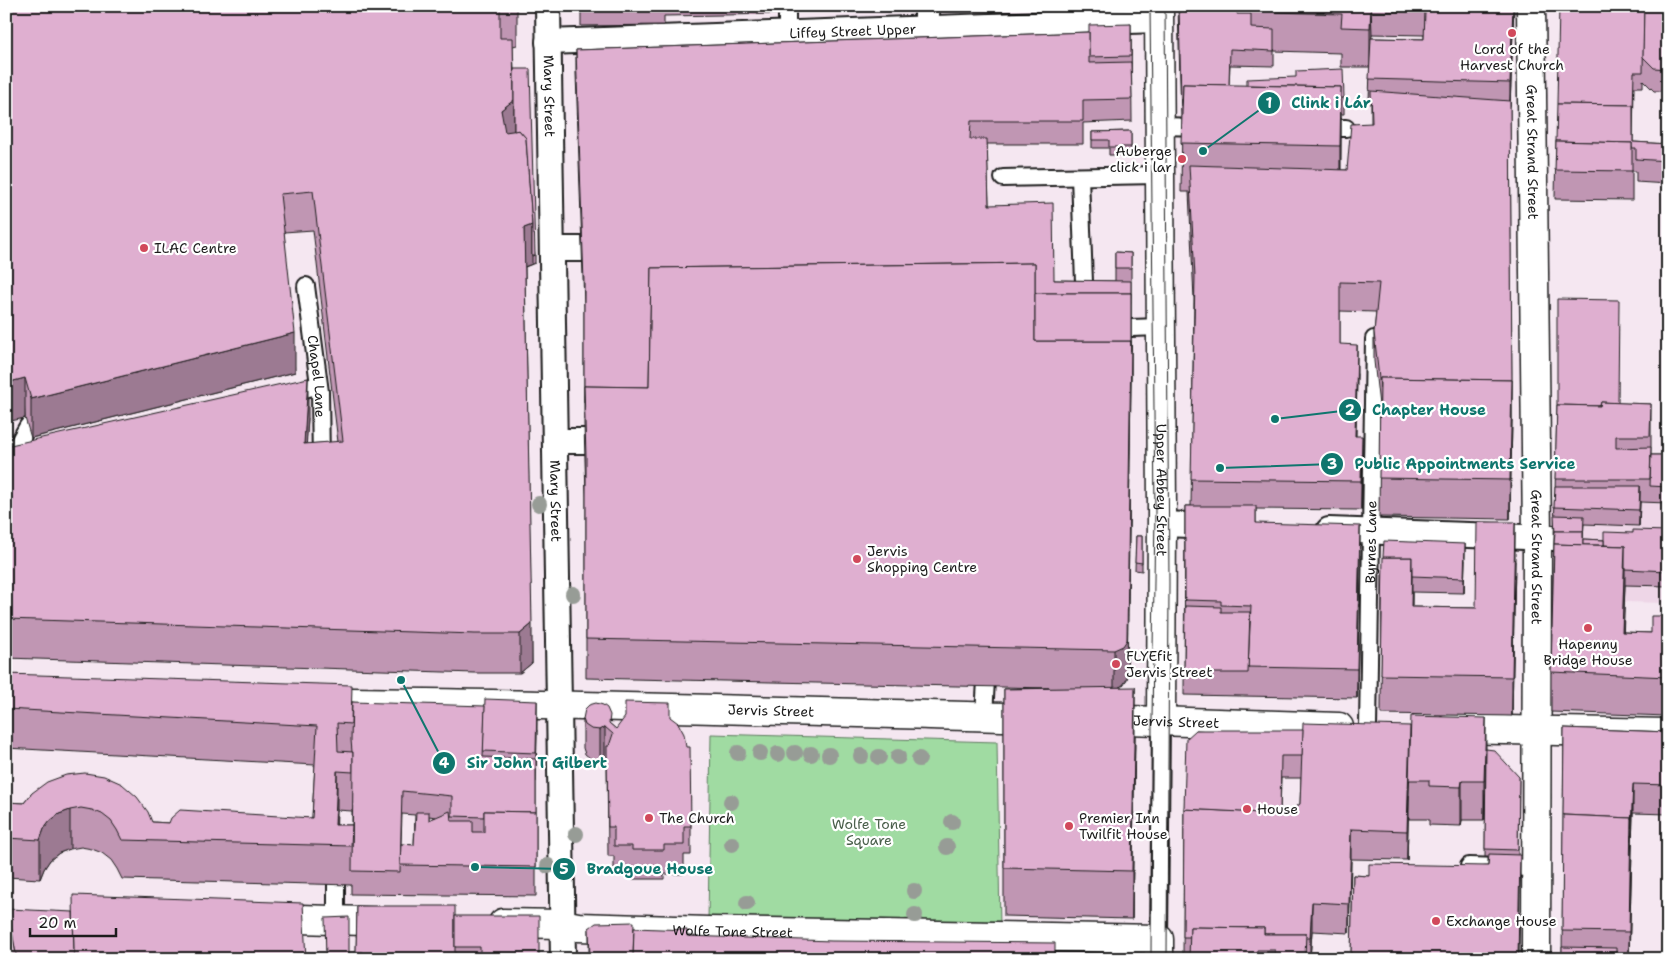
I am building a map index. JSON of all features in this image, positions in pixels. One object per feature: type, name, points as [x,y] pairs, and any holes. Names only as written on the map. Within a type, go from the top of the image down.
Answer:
[{"type":"street","name":"Mary Street","points":[[548,6],[548,42],[541,155],[552,249],[563,959]]},
{"type":"street","name":"Great Strand Street","points":[[1531,6],[1546,465],[1546,538],[1536,731],[1536,959]]},
{"type":"street","name":"Liffey Street Upper","points":[[548,42],[788,34],[927,17],[1158,13]]},
{"type":"street","name":"Upper Abbey Street","points":[[1158,13],[1162,524],[1161,720]]},
{"type":"street","points":[[552,249],[582,249]]},
{"type":"street","points":[[555,440],[584,441]]},
{"type":"street","points":[[1162,524],[1244,527]]},
{"type":"street","points":[[1310,529],[1546,538]]},
{"type":"street","name":"Jervis Street","points":[[326,702],[559,705],[1161,720],[1318,735],[1378,727]]},
{"type":"street","points":[[1428,728],[1668,733]]},
{"type":"street","points":[[241,917],[420,922]]},
{"type":"street","name":"Wolfe Tone Street","points":[[477,923],[562,924],[578,927],[1159,949]]},
{"type":"lane","points":[[786,6],[788,34]]},
{"type":"lane","points":[[1159,126],[1222,127]]},
{"type":"lane","points":[[1299,128],[1346,128]]},
{"type":"lane","points":[[1002,178],[1159,175]]},
{"type":"lane","points":[[1080,177],[1084,282]]},
{"type":"lane","name":"Chapel Lane","points":[[306,286],[318,384],[321,468]]},
{"type":"lane","points":[[1131,328],[1160,327]]},
{"type":"lane","name":"Byrnes Lane","points":[[1374,327],[1372,532],[1378,727]]},
{"type":"lane","points":[[274,398],[318,384]]},
{"type":"lane","points":[[11,450],[28,426]]},
{"type":"lane","points":[[11,450],[34,446]]},
{"type":"lane","points":[[984,716],[986,680]]},
{"type":"lane","name":"Upper Abbey Street","points":[[1159,949],[1161,720]]},
{"type":"lane","points":[[1469,866],[1536,868]]},
{"type":"lane","points":[[336,885],[336,920]]},
{"type":"shaded area","points":[[1548,502],[1668,503],[1668,603],[1624,602],[1625,585],[1547,583]]},
{"type":"green space","name":"Wolfe Tone Square","points":[[711,734],[997,742],[1000,928],[708,921]]},
{"type":"building","name":"ILAC Centre","points":[[6,6],[517,6],[500,9],[500,38],[513,38],[514,100],[501,110],[505,132],[519,130],[526,138],[532,225],[524,228],[532,624],[520,634],[475,634],[6,619],[6,446],[308,378],[304,444],[343,441],[313,191],[280,194],[295,333],[31,399],[25,378],[6,383]]},
{"type":"building","points":[[1179,6],[1237,6],[1237,14],[1251,14],[1251,28],[1274,29],[1274,51],[1230,49],[1229,85],[1183,84],[1181,103]]},
{"type":"building","points":[[1274,6],[1371,6],[1370,28],[1341,27],[1342,14],[1274,12]]},
{"type":"building","points":[[1372,6],[1513,6],[1510,83],[1369,79],[1371,38],[1424,39],[1425,12],[1371,11]]},
{"type":"building","points":[[1559,6],[1644,6],[1643,72],[1634,72],[1633,112],[1633,105],[1557,104]]},
{"type":"building","points":[[1644,6],[1668,6],[1668,69],[1654,68],[1643,57]]},
{"type":"building","points":[[1131,24],[1131,56],[1089,57],[1089,25]]},
{"type":"building","points":[[1089,32],[1089,63],[1131,62],[1132,99],[1083,100],[1083,121],[971,121],[970,139],[987,139],[989,205],[1053,203],[1054,280],[1131,281],[1131,293],[1035,293],[1035,263],[651,268],[649,387],[584,386],[584,283],[576,50]]},
{"type":"building","points":[[514,69],[530,69],[535,255],[532,256],[532,225],[526,138],[519,130],[514,131]]},
{"type":"building","points":[[1343,69],[1344,98],[1341,98],[1341,87],[1247,85],[1247,79],[1296,77],[1296,71]]},
{"type":"building","points":[[1183,84],[1341,87],[1340,146],[1181,143]]},
{"type":"building","points":[[1371,91],[1510,101],[1512,380],[1380,378],[1380,388],[1374,332],[1379,283],[1340,282],[1340,344],[1357,345],[1355,436],[1362,436],[1361,481],[1191,479],[1195,277],[1189,165],[1347,170],[1351,124],[1372,123]]},
{"type":"building","points":[[1557,104],[1633,105],[1633,142],[1668,144],[1668,161],[1636,159],[1636,148],[1632,148],[1632,143],[1556,141]]},
{"type":"building","points":[[1131,131],[1131,147],[1109,147],[1109,140],[1092,140],[1092,132]]},
{"type":"building","points":[[1556,141],[1632,143],[1632,171],[1555,170]]},
{"type":"building","points":[[1115,252],[1131,253],[1131,268],[1115,268]]},
{"type":"building","name":"Jervis Shopping Centre","points":[[1035,263],[1035,341],[1131,341],[1127,640],[1123,646],[1114,650],[586,639],[584,386],[649,387],[651,268]]},
{"type":"building","points":[[1035,293],[1131,293],[1131,341],[1035,341]]},
{"type":"building","points":[[1557,299],[1619,300],[1618,403],[1601,402],[1600,406],[1557,405]]},
{"type":"building","points":[[1380,378],[1512,380],[1510,480],[1379,478]]},
{"type":"building","points":[[1601,402],[1651,404],[1650,436],[1616,436],[1616,448],[1651,447],[1650,479],[1555,479],[1557,405],[1600,406]]},
{"type":"building","points":[[1651,455],[1668,455],[1668,487],[1650,486]]},
{"type":"building","points":[[1555,486],[1640,486],[1639,510],[1554,507]]},
{"type":"building","points":[[1185,506],[1256,506],[1256,523],[1360,526],[1357,669],[1248,667],[1251,606],[1221,605],[1221,601],[1185,600]]},
{"type":"building","points":[[1554,515],[1584,516],[1583,539],[1583,531],[1555,531],[1555,535]]},
{"type":"building","points":[[1477,522],[1515,522],[1512,677],[1381,675],[1383,557],[1412,557],[1411,607],[1476,608]]},
{"type":"building","points":[[1633,530],[1668,531],[1668,571],[1625,569],[1625,546],[1604,545],[1604,532],[1633,533]]},
{"type":"building","points":[[1555,531],[1583,531],[1583,545],[1554,544]]},
{"type":"building","points":[[1136,536],[1142,536],[1142,563],[1135,562]]},
{"type":"building","points":[[1583,539],[1604,540],[1604,545],[1583,545]]},
{"type":"building","points":[[1384,541],[1465,544],[1464,578],[1412,576],[1412,557],[1383,557]]},
{"type":"building","points":[[1554,544],[1625,546],[1622,632],[1651,633],[1651,616],[1668,616],[1668,677],[1551,672]]},
{"type":"building","points":[[1185,606],[1221,607],[1221,612],[1250,612],[1248,673],[1184,673]]},
{"type":"building","points":[[6,674],[352,685],[351,724],[337,723],[338,751],[353,752],[353,772],[337,771],[335,825],[352,825],[351,846],[122,840],[111,821],[102,814],[81,808],[59,814],[50,821],[44,829],[40,840],[6,838],[6,802],[24,803],[32,793],[47,782],[66,775],[85,773],[104,776],[122,784],[137,797],[148,812],[152,822],[169,823],[171,818],[180,810],[312,818],[317,726],[6,709]]},
{"type":"building","name":"Premier Inn Twilfit House","points":[[1135,687],[1132,871],[1004,868],[1004,689]]},
{"type":"building","points":[[485,699],[537,701],[536,753],[483,751]]},
{"type":"building","points":[[352,702],[485,706],[483,757],[536,759],[536,812],[484,811],[484,817],[452,816],[452,796],[402,791],[400,872],[352,871]]},
{"type":"building","name":"The Church","points":[[625,702],[670,703],[670,717],[678,723],[684,734],[686,747],[690,747],[691,826],[684,826],[684,845],[664,845],[664,850],[632,850],[632,846],[614,846],[614,827],[608,827],[607,752],[607,746],[609,746],[613,734],[605,727],[600,730],[591,729],[585,725],[583,719],[585,709],[589,705],[596,703],[603,705],[607,708],[610,715],[609,723],[616,729],[625,717]]},
{"type":"building","points":[[1411,716],[1486,718],[1484,781],[1462,781],[1461,787],[1429,786],[1429,780],[1409,780]]},
{"type":"building","points":[[1303,723],[1410,726],[1407,831],[1351,829],[1349,904],[1312,902],[1310,938],[1306,938],[1306,934],[1264,934],[1264,928],[1190,927],[1190,937],[1183,937],[1184,809],[1287,814],[1300,804]]},
{"type":"building","points":[[1564,728],[1668,732],[1668,785],[1633,784],[1631,828],[1631,818],[1563,815]]},
{"type":"building","points":[[1196,730],[1303,730],[1302,756],[1281,756],[1280,814],[1184,809],[1186,739]]},
{"type":"building","points":[[1486,749],[1494,750],[1519,777],[1518,850],[1485,849]]},
{"type":"building","points":[[450,811],[451,821],[473,821],[473,832],[484,832],[484,811],[536,812],[536,867],[400,865],[401,844],[414,845],[416,812],[429,812],[429,820]]},
{"type":"building","points":[[1563,815],[1631,818],[1629,932],[1562,931]]},
{"type":"building","name":"Exchange House","points":[[1489,854],[1520,855],[1518,959],[1351,956],[1353,875],[1369,876],[1369,864],[1488,866]]},
{"type":"building","points":[[73,895],[303,903],[306,959],[74,959]]},
{"type":"building","points":[[6,898],[17,959],[6,959]]},
{"type":"building","points":[[357,906],[455,906],[455,959],[363,959],[363,952],[356,952]]},
{"type":"building","points":[[8,909],[73,912],[74,959],[17,959]]},
{"type":"building","points":[[455,916],[539,916],[539,959],[480,959],[480,947],[455,947]]},
{"type":"building","points":[[349,917],[349,959],[326,959],[325,918]]},
{"type":"building","points":[[634,922],[633,959],[590,959],[589,928],[596,923]]},
{"type":"building","points":[[1190,927],[1264,928],[1264,934],[1306,934],[1305,956],[1275,956],[1275,950],[1257,950],[1256,959],[1189,959]]},
{"type":"building","points":[[634,928],[687,930],[687,936],[832,941],[1055,943],[1055,959],[633,959]]},
{"type":"building","points":[[1562,947],[1616,948],[1616,959],[1562,959]]},
{"type":"building","points":[[1662,949],[1668,949],[1668,959],[1661,959]]},
{"type":"tram line","points":[[1150,6],[1155,512],[1151,959]]},
{"type":"tram line","points":[[1165,6],[1169,583],[1167,959]]},
{"type":"place","name":"Lord of the Harvest Church","points":[[1512,33]]},
{"type":"place","name":"Clink i Lár","points":[[1203,151]]},
{"type":"place","name":"Auberge click i lar","points":[[1182,159]]},
{"type":"place","name":"ILAC Centre","points":[[144,248]]},
{"type":"place","name":"Chapter House","points":[[1275,419]]},
{"type":"place","name":"Public Appointments Service","points":[[1220,468]]},
{"type":"place","name":"Jervis Shopping Centre","points":[[857,559]]},
{"type":"place","name":"Hapenny Bridge House","points":[[1588,628]]},
{"type":"place","name":"FLYEfit Jervis Street","points":[[1116,664]]},
{"type":"place","name":"Sir John T Gilbert","points":[[401,680]]},
{"type":"place","name":"House","points":[[1247,809]]},
{"type":"place","name":"The Church","points":[[649,818]]},
{"type":"place","name":"Premier Inn Twilfit House","points":[[1069,826]]},
{"type":"place","name":"Bradgoue House","points":[[475,867]]},
{"type":"place","name":"Exchange House","points":[[1436,921]]}]
